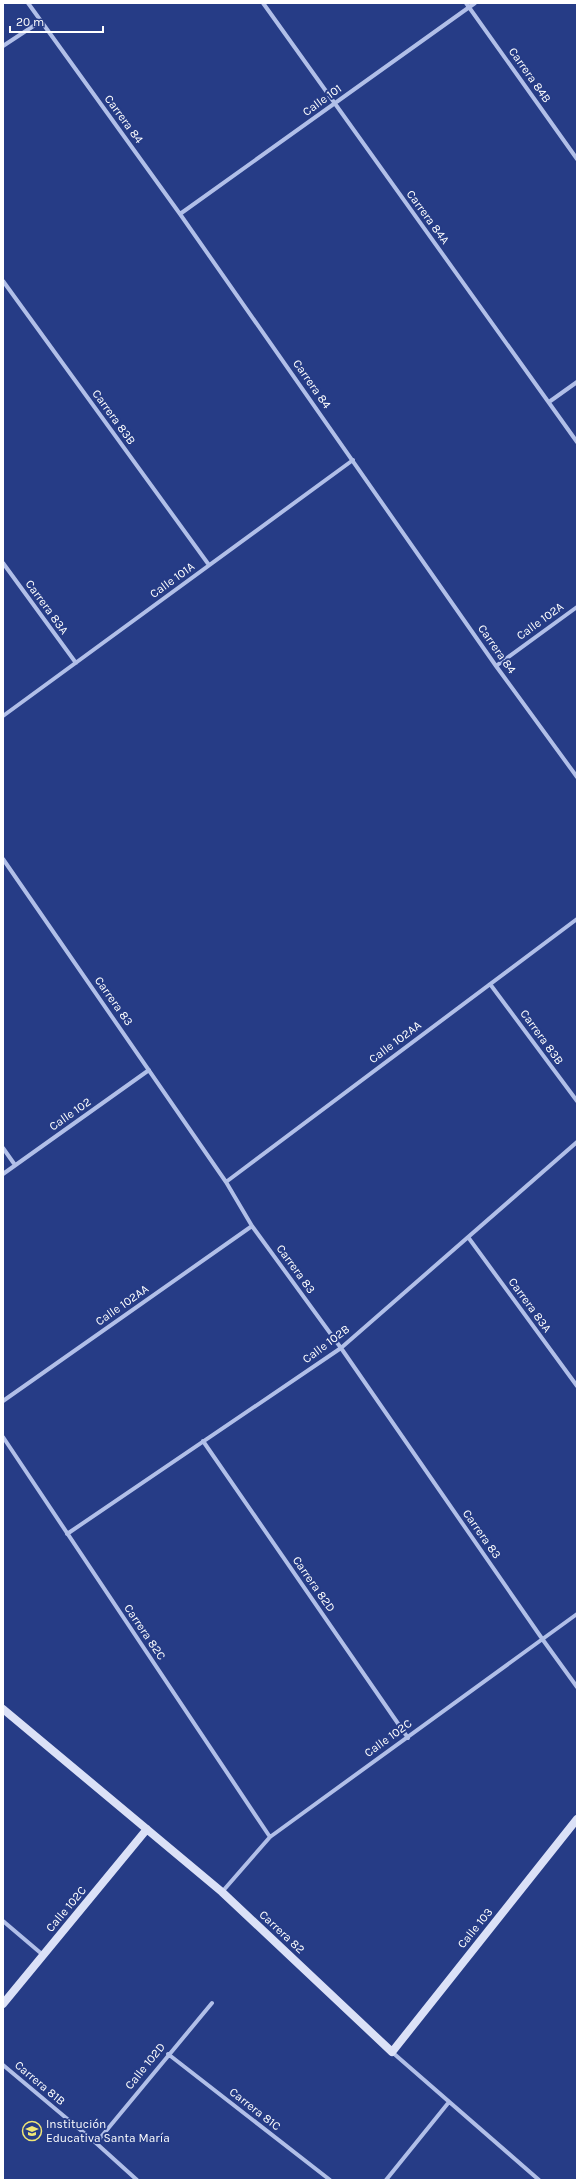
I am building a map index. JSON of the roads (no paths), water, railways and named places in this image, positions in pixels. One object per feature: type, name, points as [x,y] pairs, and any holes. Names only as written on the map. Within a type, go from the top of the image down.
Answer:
[{"type":"street","name":"Carrera 84","points":[[28,3],[180,214],[496,666],[577,777]]},
{"type":"street","name":"Carrera 84A","points":[[263,3],[577,442]]},
{"type":"street","name":"Calle 101","points":[[180,214],[468,5],[475,3]]},
{"type":"street","name":"Carrera 84B","points":[[468,5],[577,160]]},
{"type":"street","points":[[3,46],[41,21]]},
{"type":"street","name":"Carrera 83B","points":[[3,281],[209,565]]},
{"type":"street","points":[[548,402],[577,382]]},
{"type":"street","name":"Calle 101A","points":[[3,716],[353,460]]},
{"type":"street","name":"Carrera 83A","points":[[3,564],[76,663]]},
{"type":"street","name":"Calle 102A","points":[[496,666],[577,607]]},
{"type":"street","name":"Carrera 83","points":[[3,859],[226,1182],[252,1226],[341,1348],[542,1640],[577,1687]]},
{"type":"street","name":"Calle 102AA","points":[[226,1182],[577,919]]},
{"type":"street","name":"Carrera 83B","points":[[490,984],[577,1101]]},
{"type":"street","name":"Calle 102","points":[[3,1174],[149,1070]]},
{"type":"street","name":"Calle 102B","points":[[67,1534],[341,1348],[577,1142]]},
{"type":"street","points":[[3,1148],[15,1165]]},
{"type":"street","name":"Calle 102AA","points":[[3,1401],[252,1226]]},
{"type":"street","name":"Carrera 83A","points":[[468,1237],[577,1386]]},
{"type":"street","name":"Carrera 82C","points":[[3,1437],[270,1837]]},
{"type":"street","name":"Carrera 82D","points":[[203,1441],[408,1738]]},
{"type":"street","name":"Calle 102C","points":[[222,1892],[270,1837],[577,1614]]},
{"type":"street","name":"Carrera 82","points":[[3,1710],[222,1892],[392,2052],[539,2180]]},
{"type":"street","name":"Calle 103","points":[[392,2052],[577,1819]]},
{"type":"street","name":"Calle 102C","points":[[3,2004],[147,1829]]},
{"type":"street","points":[[3,1922],[43,1956]]},
{"type":"street","name":"Calle 102D","points":[[96,2142],[212,2003]]},
{"type":"street","name":"Carrera 81C","points":[[168,2054],[330,2180]]},
{"type":"street","name":"Carrera 81B","points":[[3,2065],[96,2142],[137,2180]]},
{"type":"street","points":[[386,2180],[449,2102]]},
{"type":"place","name":"Institución Educativa Santa María","points":[[32,2131]]}]
